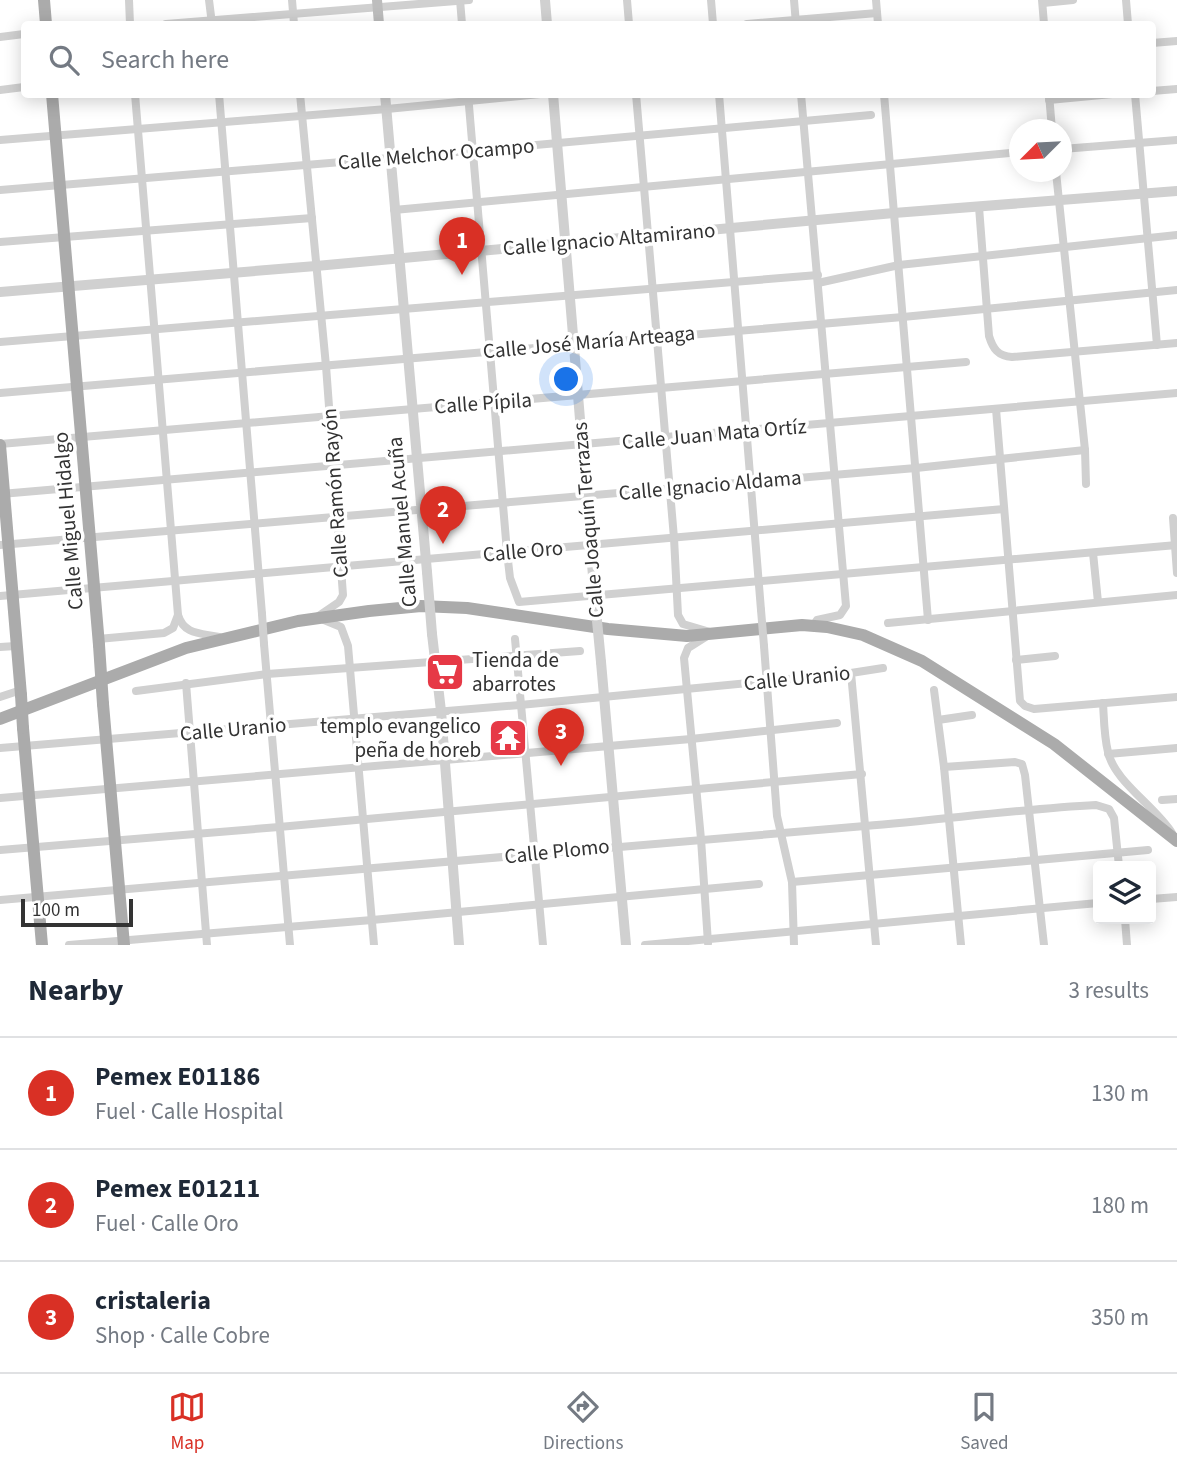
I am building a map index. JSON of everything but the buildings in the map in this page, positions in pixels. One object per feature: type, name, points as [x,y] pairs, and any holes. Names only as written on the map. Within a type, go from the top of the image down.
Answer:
[{"type":"main road","points":[[44,0],[46,21]]},
{"type":"main road","name":"Calle Miguel Hidalgo","points":[[52,98],[124,943]]},
{"type":"main road","points":[[0,445],[6,595],[21,692],[42,945]]},
{"type":"main road","points":[[0,719],[186,648],[317,617],[369,611],[441,606],[467,608],[667,635],[813,626],[853,632],[922,661],[1054,744],[1177,841]]},
{"type":"street","points":[[129,0],[130,21]]},
{"type":"street","points":[[209,0],[211,21]]},
{"type":"street","points":[[292,0],[294,20]]},
{"type":"street","points":[[460,0],[462,21]]},
{"type":"street","points":[[266,21],[294,20],[377,4],[469,0]]},
{"type":"street","points":[[545,0],[547,21]]},
{"type":"street","points":[[627,0],[629,21]]},
{"type":"street","points":[[711,0],[713,21]]},
{"type":"street","points":[[794,0],[796,21]]},
{"type":"street","points":[[876,0],[878,21]]},
{"type":"street","points":[[1044,21],[1042,2],[1073,0]]},
{"type":"street","points":[[1126,0],[1128,21]]},
{"type":"street","points":[[805,21],[877,13]]},
{"type":"street","points":[[0,37],[21,34]]},
{"type":"street","points":[[1156,43],[1177,41]]},
{"type":"street","points":[[0,90],[21,87]]},
{"type":"street","points":[[1156,91],[1177,89]]},
{"type":"street","points":[[135,98],[178,615],[187,631],[222,638]]},
{"type":"street","points":[[219,98],[290,945]]},
{"type":"street","name":"Calle Ramón Rayón","points":[[300,98],[326,366],[341,568],[341,599],[317,617]]},
{"type":"street","name":"Calle Manuel Acuña","points":[[386,98],[420,510],[441,711],[459,945]]},
{"type":"street","points":[[0,140],[387,109],[468,98],[507,552],[510,578],[516,598],[522,602],[595,598],[677,588],[843,576],[1176,545]]},
{"type":"street","name":"Calle Joaquín Terrazas","points":[[553,98],[568,297],[626,945]]},
{"type":"street","points":[[636,98],[679,619],[686,625],[713,633]]},
{"type":"street","points":[[719,98],[779,833],[792,881],[794,945]]},
{"type":"street","points":[[801,98],[846,606],[840,615],[817,620],[813,626]]},
{"type":"street","points":[[884,98],[928,620]]},
{"type":"street","points":[[1049,98],[1051,119]]},
{"type":"street","points":[[1135,98],[1157,345]]},
{"type":"street","name":"Calle Melchor Ocampo","points":[[0,190],[871,115]]},
{"type":"street","points":[[1072,148],[1177,140]]},
{"type":"street","points":[[394,210],[1009,153]]},
{"type":"street","points":[[1057,182],[1085,450],[1086,484]]},
{"type":"street","name":"Calle Ignacio Altamirano","points":[[0,292],[316,267],[398,257],[648,237],[894,213],[1177,191]]},
{"type":"street","points":[[979,207],[989,336],[994,349],[1012,357],[1177,343]]},
{"type":"street","points":[[0,242],[312,218]]},
{"type":"street","points":[[0,342],[652,289],[818,279],[899,265],[1177,235]]},
{"type":"street","name":"Calle José María Arteaga","points":[[0,393],[903,317],[1177,290]]},
{"type":"street","name":"Calle Pípila","points":[[0,445],[966,362]]},
{"type":"street","name":"Calle Juan Mata Ortíz","points":[[2,494],[1177,393]]},
{"type":"street","points":[[996,409],[1018,696],[1025,706],[1034,709],[1177,697]]},
{"type":"street","name":"Calle Ignacio Aldama","points":[[4,544],[916,468],[1085,450]]},
{"type":"street","name":"Calle Oro","points":[[6,595],[1004,509]]},
{"type":"street","points":[[1172,518],[1177,573]]},
{"type":"street","points":[[1093,553],[1098,602]]},
{"type":"street","points":[[888,623],[1177,595]]},
{"type":"street","points":[[98,642],[164,633],[173,628],[178,615]]},
{"type":"street","points":[[317,617],[338,624],[344,630],[351,667],[374,945]]},
{"type":"street","points":[[708,942],[684,658],[688,648],[713,633]]},
{"type":"street","points":[[516,639],[543,945]]},
{"type":"street","points":[[0,647],[16,646]]},
{"type":"street","points":[[136,691],[267,674],[580,651]]},
{"type":"street","points":[[1016,660],[1055,656]]},
{"type":"street","name":"Calle Uranio","points":[[0,748],[520,705],[883,668]]},
{"type":"street","points":[[852,673],[876,945]]},
{"type":"street","points":[[186,683],[207,945]]},
{"type":"street","points":[[934,690],[950,820],[961,945]]},
{"type":"street","points":[[0,697],[21,692]]},
{"type":"street","points":[[1103,703],[1108,754],[1122,779],[1149,803],[1177,841]]},
{"type":"street","points":[[938,720],[972,715]]},
{"type":"street","points":[[0,798],[691,739],[837,723]]},
{"type":"street","points":[[1108,754],[1177,748]]},
{"type":"street","points":[[944,767],[1015,762],[1021,764],[1025,775],[1044,945]]},
{"type":"street","points":[[0,849],[279,827],[862,774]]},
{"type":"street","points":[[1162,800],[1177,799]]},
{"type":"street","name":"Calle Plomo","points":[[0,901],[618,845],[950,820],[1096,805],[1105,807],[1112,813],[1118,853]]},
{"type":"street","points":[[792,881],[1148,850]]},
{"type":"street","points":[[1118,853],[1119,861]]},
{"type":"street","points":[[69,945],[124,943],[759,884]]},
{"type":"street","points":[[1156,899],[1177,897]]},
{"type":"street","points":[[645,945],[708,942],[1093,904]]},
{"type":"street","points":[[1125,924],[1127,945]]},
{"type":"place","name":"Pemex E01186","points":[[462,275]]},
{"type":"place","name":"Pemex E01211","points":[[443,544]]},
{"type":"place","name":"Tienda de abarrotes","points":[[445,672]]},
{"type":"place","name":"templo evangelico peña de horeb","points":[[508,738]]},
{"type":"place","name":"cristaleria","points":[[561,766]]}]
